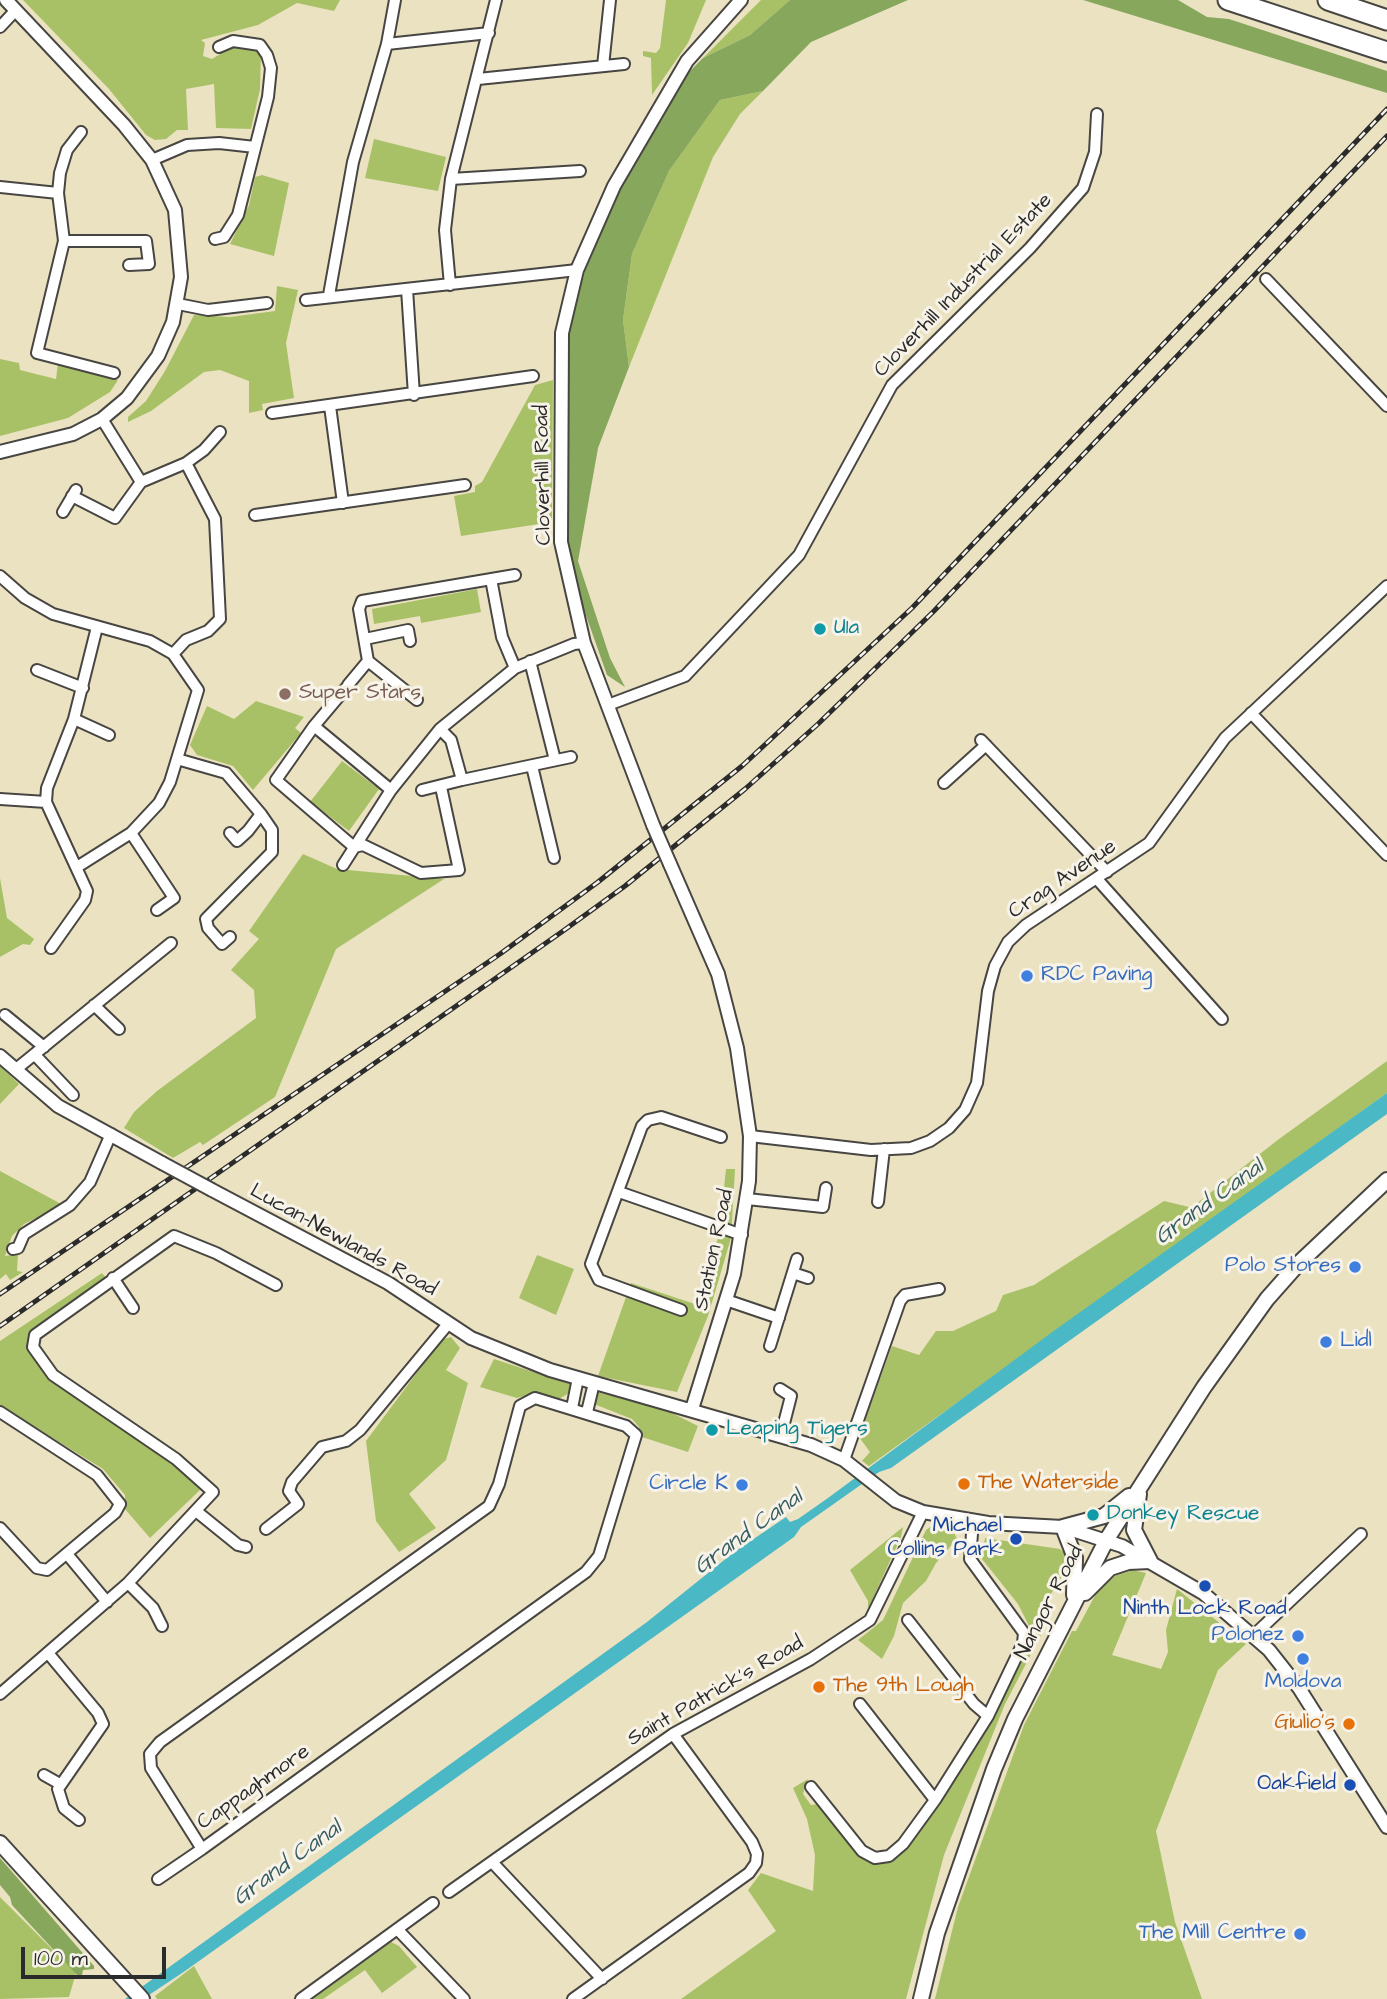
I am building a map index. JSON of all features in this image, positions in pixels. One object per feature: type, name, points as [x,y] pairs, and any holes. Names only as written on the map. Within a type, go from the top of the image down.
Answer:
[{"type":"highway","points":[[1228,0],[1387,52]]},
{"type":"highway","points":[[1328,0],[1387,20]]},
{"type":"main road","name":"Nangor Road","points":[[921,1999],[937,1933],[989,1781],[1015,1719],[1107,1539],[1203,1387],[1267,1298],[1298,1264],[1387,1180]]},
{"type":"main road","points":[[1072,1606],[1077,1581],[1075,1558],[1063,1527],[1104,1516],[1141,1486]]},
{"type":"main road","points":[[1072,1606],[1110,1569],[1128,1562],[1150,1561],[1134,1530],[1141,1486]]},
{"type":"main road","points":[[0,1843],[142,1999]]},
{"type":"street","points":[[0,452],[60,438],[102,419],[127,398],[158,356],[178,304],[180,247],[175,210],[152,160],[124,125],[6,0]]},
{"type":"street","points":[[329,295],[353,162],[387,44],[394,0]]},
{"type":"street","points":[[450,285],[445,230],[451,179],[496,0]]},
{"type":"street","points":[[603,66],[610,0]]},
{"type":"street","name":"Cloverhill Road","points":[[736,2],[687,61],[657,111],[614,186],[577,270],[562,333],[561,542],[584,643],[653,825],[718,974],[737,1048],[750,1136]]},
{"type":"street","points":[[0,27],[15,11]]},
{"type":"street","points":[[387,44],[489,33]]},
{"type":"street","points":[[215,239],[224,237],[238,215],[268,97],[271,68],[260,45],[249,41],[233,41],[219,47]]},
{"type":"street","points":[[478,79],[624,64]]},
{"type":"street","name":"Cloverhill Industrial Estate","points":[[608,705],[685,676],[799,555],[892,385],[956,317],[1008,270],[1083,188],[1095,152],[1097,114]]},
{"type":"street","points":[[81,132],[67,150],[58,193],[64,241],[37,353],[114,373]]},
{"type":"street","points":[[152,160],[187,145],[219,142],[255,147]]},
{"type":"street","points":[[451,179],[580,170]]},
{"type":"street","points":[[0,187],[58,193]]},
{"type":"street","points":[[64,241],[146,241],[149,264],[129,265]]},
{"type":"street","points":[[306,300],[329,295],[450,285],[577,270]]},
{"type":"street","points":[[1266,279],[1386,403]]},
{"type":"street","points":[[408,289],[414,395]]},
{"type":"street","points":[[178,304],[208,310],[267,303]]},
{"type":"street","points":[[272,413],[414,395],[533,376]]},
{"type":"street","points":[[330,406],[343,503]]},
{"type":"street","points":[[102,419],[141,482]]},
{"type":"street","points":[[63,512],[74,493],[115,519],[141,482],[186,463],[204,450],[220,432]]},
{"type":"street","points":[[173,654],[186,640],[208,631],[220,619],[215,519],[186,463]]},
{"type":"street","points":[[255,515],[465,485]]},
{"type":"street","points":[[417,700],[368,661],[359,609],[362,601],[515,575]]},
{"type":"street","points":[[0,577],[25,598],[53,614],[97,627],[127,632],[173,654],[198,690],[177,759],[159,803],[131,833],[77,867]]},
{"type":"street","points":[[491,579],[502,637],[515,668]]},
{"type":"street","name":"Crag Avenue","points":[[750,1136],[884,1149],[911,1148],[930,1141],[949,1128],[965,1110],[977,1083],[988,991],[995,966],[1007,942],[1026,925],[1149,843],[1217,748],[1387,586]]},
{"type":"street","points":[[51,947],[85,900],[87,891],[46,802],[47,788],[74,719],[97,627]]},
{"type":"street","points":[[365,639],[408,630],[411,641]]},
{"type":"street","points":[[343,865],[391,790],[440,729],[515,668],[584,643]]},
{"type":"street","points":[[354,847],[276,780],[314,726],[368,661]]},
{"type":"street","points":[[530,661],[555,760]]},
{"type":"street","points":[[37,670],[83,688]]},
{"type":"street","points":[[1251,713],[1387,855]]},
{"type":"street","points":[[74,719],[109,734]]},
{"type":"street","points":[[314,726],[391,790]]},
{"type":"street","points":[[440,729],[451,740],[462,780]]},
{"type":"street","points":[[944,783],[984,742],[1102,876],[1222,1019]]},
{"type":"street","points":[[422,790],[571,757]]},
{"type":"street","points":[[177,759],[226,774],[272,830],[272,852],[206,919],[208,928],[222,944],[230,937]]},
{"type":"street","points":[[532,766],[554,858]]},
{"type":"street","points":[[354,847],[363,845],[421,873],[459,870],[441,787]]},
{"type":"street","points":[[0,799],[46,802]]},
{"type":"street","points":[[230,833],[237,841],[261,814]]},
{"type":"street","points":[[131,833],[174,898],[157,910]]},
{"type":"street","points":[[15,1070],[171,943]]},
{"type":"street","points":[[94,1004],[119,1030]]},
{"type":"street","points":[[5,1015],[40,1051],[73,1095]]},
{"type":"street","name":"Lucan-Newlands Road","points":[[0,1056],[58,1106],[388,1283],[471,1338],[578,1378],[811,1445],[844,1460],[896,1501],[923,1512],[973,1521],[1063,1527],[1107,1539],[1150,1561],[1203,1593],[1254,1635],[1299,1688],[1387,1826]]},
{"type":"street","points":[[681,1310],[599,1280],[591,1264],[642,1126],[648,1120],[661,1117],[720,1137]]},
{"type":"street","points":[[13,1249],[18,1248],[24,1234],[70,1205],[90,1182],[111,1134]]},
{"type":"street","name":"Station Road","points":[[692,1409],[726,1300],[742,1235],[750,1136]]},
{"type":"street","points":[[878,1202],[884,1149]]},
{"type":"street","points":[[747,1199],[823,1207],[826,1188]]},
{"type":"street","points":[[619,1192],[742,1235]]},
{"type":"street","points":[[0,1694],[128,1583],[213,1492],[176,1459],[53,1376],[33,1347],[35,1335],[174,1236],[180,1236],[276,1285]]},
{"type":"street","points":[[770,1346],[797,1259]]},
{"type":"street","points":[[793,1273],[808,1278]]},
{"type":"street","points":[[113,1278],[133,1308]]},
{"type":"street","points":[[844,1460],[900,1301],[905,1295],[939,1289]]},
{"type":"street","points":[[726,1300],[779,1318]]},
{"type":"street","points":[[266,1528],[298,1504],[289,1491],[292,1482],[322,1447],[345,1441],[360,1430],[448,1324]]},
{"type":"street","points":[[572,1408],[578,1378]]},
{"type":"street","points":[[587,1412],[594,1383]]},
{"type":"street","points":[[780,1389],[791,1396],[781,1435]]},
{"type":"street","name":"Cappaghmore","points":[[535,1398],[572,1408],[626,1426],[636,1435],[604,1547],[586,1572],[202,1849],[151,1768],[150,1754],[160,1742],[489,1506],[499,1484],[520,1406],[535,1398]]},
{"type":"street","points":[[0,1412],[97,1475],[118,1499],[119,1507],[66,1554],[42,1571],[0,1528]]},
{"type":"street","points":[[196,1511],[237,1545],[246,1546]]},
{"type":"street","name":"Saint Patrick's Road","points":[[449,1892],[673,1734],[811,1659],[870,1620],[923,1512]]},
{"type":"street","points":[[811,1787],[862,1851],[875,1858],[889,1856],[903,1844],[936,1800],[988,1716],[1023,1643],[1024,1633],[970,1559],[973,1521]]},
{"type":"street","points":[[1254,1635],[1361,1534]]},
{"type":"street","points":[[66,1554],[107,1602]]},
{"type":"street","points":[[128,1583],[153,1608],[162,1626]]},
{"type":"street","points":[[908,1620],[974,1704],[988,1716]]},
{"type":"street","points":[[48,1653],[98,1713],[103,1724],[60,1784],[58,1793],[64,1808],[79,1820]]},
{"type":"street","points":[[860,1704],[936,1800]]},
{"type":"street","points":[[573,1999],[749,1874],[755,1863],[757,1854],[752,1842],[673,1734]]},
{"type":"street","points":[[44,1775],[60,1784]]},
{"type":"street","points":[[158,1879],[202,1849]]},
{"type":"street","points":[[492,1862],[602,1979]]},
{"type":"street","points":[[301,1999],[433,1903]]},
{"type":"street","points":[[398,1930],[463,1999]]},
{"type":"green space","points":[[23,0],[340,0],[334,11],[297,3],[258,25],[201,40],[205,43],[203,56],[212,59],[235,45],[256,46],[261,53],[260,89],[251,129],[216,128],[214,84],[186,89],[188,130],[177,130],[166,139],[155,140],[146,135],[109,89]]},
{"type":"green space","points":[[666,0],[706,0],[688,43],[652,95],[651,58],[643,56],[643,51],[656,53],[660,48]]},
{"type":"green space","points":[[761,0],[790,0],[750,35],[703,58]]},
{"type":"green space","points":[[790,0],[908,0],[811,42],[763,91],[720,100],[669,171],[632,254],[623,320],[629,367],[598,448],[578,561],[610,658],[625,687],[607,675],[577,590],[567,538],[568,332],[585,271],[619,192],[685,76],[703,58],[750,35]]},
{"type":"green space","points":[[1083,0],[1178,0],[1207,17],[1229,19],[1387,71],[1387,93]]},
{"type":"green space","points":[[763,91],[740,114],[713,157],[629,367],[623,320],[632,254],[669,171],[720,100]]},
{"type":"green space","points":[[374,139],[446,157],[438,191],[365,178]]},
{"type":"green space","points":[[262,175],[289,183],[274,256],[230,244],[249,205],[255,177]]},
{"type":"green space","points":[[277,286],[298,290],[286,343],[294,398],[262,404],[263,410],[249,413],[249,381],[220,370],[204,372],[151,411],[128,422],[128,417],[146,401],[165,371],[194,315],[230,317],[275,311]]},
{"type":"green space","points":[[0,359],[19,363],[20,370],[56,379],[58,363],[118,380],[110,392],[68,418],[0,436]]},
{"type":"green space","points":[[553,380],[552,522],[461,536],[454,496],[475,492],[475,486],[482,482],[535,385]]},
{"type":"green space","points":[[477,589],[481,612],[421,623],[420,616],[374,624],[372,609]]},
{"type":"green space","points":[[256,701],[304,717],[295,728],[301,733],[253,790],[233,766],[197,755],[190,745],[207,706],[234,719]]},
{"type":"green space","points":[[342,761],[379,789],[349,831],[310,802]]},
{"type":"green space","points":[[303,854],[337,869],[444,879],[336,949],[275,1097],[203,1145],[200,1142],[173,1158],[124,1128],[134,1112],[157,1091],[256,1018],[254,990],[231,970],[259,939],[249,931]]},
{"type":"green space","points":[[0,878],[7,918],[34,939],[30,945],[23,944],[0,957]]},
{"type":"green space","points":[[1387,1061],[1387,1093],[869,1466],[862,1461],[870,1452],[859,1437],[892,1346],[919,1355],[936,1331],[953,1331],[996,1311],[1003,1295],[1034,1285],[1164,1201],[1189,1207],[1196,1204],[1279,1139]]},
{"type":"green space","points":[[0,1066],[19,1084],[0,1104]]},
{"type":"green space","points":[[726,1169],[735,1169],[731,1238],[708,1316],[677,1392],[598,1376],[631,1283],[695,1304],[719,1235]]},
{"type":"green space","points":[[0,1171],[63,1205],[24,1224],[12,1236],[5,1256],[18,1254],[17,1271],[23,1272],[10,1280],[6,1274],[0,1279]]},
{"type":"green space","points":[[537,1255],[574,1269],[556,1315],[519,1298]]},
{"type":"green space","points":[[102,1273],[106,1278],[32,1331],[27,1342],[51,1380],[178,1465],[200,1490],[150,1538],[125,1509],[125,1495],[103,1469],[0,1406],[0,1341]]},
{"type":"green space","points":[[451,1337],[460,1348],[446,1370],[468,1383],[446,1460],[409,1494],[436,1528],[399,1552],[376,1521],[366,1441],[427,1359],[444,1339]]},
{"type":"green space","points":[[494,1359],[570,1384],[569,1393],[559,1399],[536,1393],[517,1398],[480,1387]]},
{"type":"green space","points":[[596,1392],[662,1408],[698,1426],[688,1452],[639,1436],[639,1427],[632,1419],[594,1404]]},
{"type":"green space","points":[[933,1525],[952,1528],[957,1539],[936,1563],[926,1581],[903,1603],[894,1636],[882,1659],[858,1640],[883,1620],[926,1530]]},
{"type":"green space","points":[[903,1527],[868,1609],[868,1601],[850,1570]]},
{"type":"green space","points":[[985,1538],[1060,1549],[1069,1557],[1069,1566],[1049,1597],[1041,1635],[1005,1704],[944,1855],[906,1999],[681,1999],[776,1931],[748,1890],[761,1873],[813,1891],[815,1855],[807,1819],[793,1788],[808,1779],[803,1794],[811,1805],[818,1804],[861,1856],[895,1852],[990,1717],[1032,1632],[1018,1604],[982,1559]]},
{"type":"green space","points":[[1132,1570],[1146,1573],[1112,1655],[1161,1669],[1168,1652],[1166,1630],[1177,1589],[1246,1644],[1218,1670],[1156,1831],[1175,1922],[1202,1999],[935,1999],[958,1907],[1024,1725],[1072,1631],[1076,1631],[1098,1590],[1115,1576]]},
{"type":"green space","points":[[0,1858],[94,1969],[83,1970],[82,1975],[77,1975],[12,1905],[10,1897],[0,1885]]},
{"type":"green space","points":[[0,1897],[76,1973],[69,1997],[0,1999]]},
{"type":"green space","points":[[391,1942],[399,1946],[417,1967],[382,1993],[365,1970],[323,1999],[312,1999]]},
{"type":"green space","points":[[194,1966],[212,1999],[157,1999],[155,1996]]},
{"type":"water","points":[[1387,1093],[1387,1114],[891,1468],[879,1472],[801,1527],[794,1537],[185,1971],[143,1999],[125,1999],[647,1622],[733,1553],[786,1517],[790,1522],[798,1519],[828,1498],[1055,1330]]},
{"type":"railway","points":[[0,1294],[500,954],[598,882],[742,766],[912,608],[1387,109]]},
{"type":"railway","points":[[0,1326],[563,931],[625,886],[745,789],[818,724],[934,611],[1387,136]]},
{"type":"place","name":"U1a","points":[[820,629]]},
{"type":"place","name":"Super Stars","points":[[285,694]]},
{"type":"place","name":"RDC Paving","points":[[1027,976]]},
{"type":"place","name":"Polo Stores","points":[[1355,1267]]},
{"type":"place","name":"Lidl","points":[[1326,1342]]},
{"type":"place","name":"Leaping Tigers","points":[[712,1430]]},
{"type":"place","name":"The Waterside","points":[[964,1484]]},
{"type":"place","name":"Circle K","points":[[742,1485]]},
{"type":"place","name":"Donkey Rescue","points":[[1093,1515]]},
{"type":"place","name":"Michael Collins Park","points":[[1016,1539]]},
{"type":"place","name":"Ninth Lock Road","points":[[1205,1586]]},
{"type":"place","name":"Polonez","points":[[1298,1636]]},
{"type":"place","name":"Moldova","points":[[1303,1659]]},
{"type":"place","name":"The 9th Lough","points":[[819,1687]]},
{"type":"place","name":"Giulio's","points":[[1349,1724]]},
{"type":"place","name":"Oakfield","points":[[1350,1785]]},
{"type":"place","name":"The Mill Centre","points":[[1300,1934]]},
{"type":"water label","name":"Grand Canal","points":[[1210,1203]]},
{"type":"water label","name":"Grand Canal","points":[[749,1533]]},
{"type":"water label","name":"Grand Canal","points":[[288,1864]]}]
